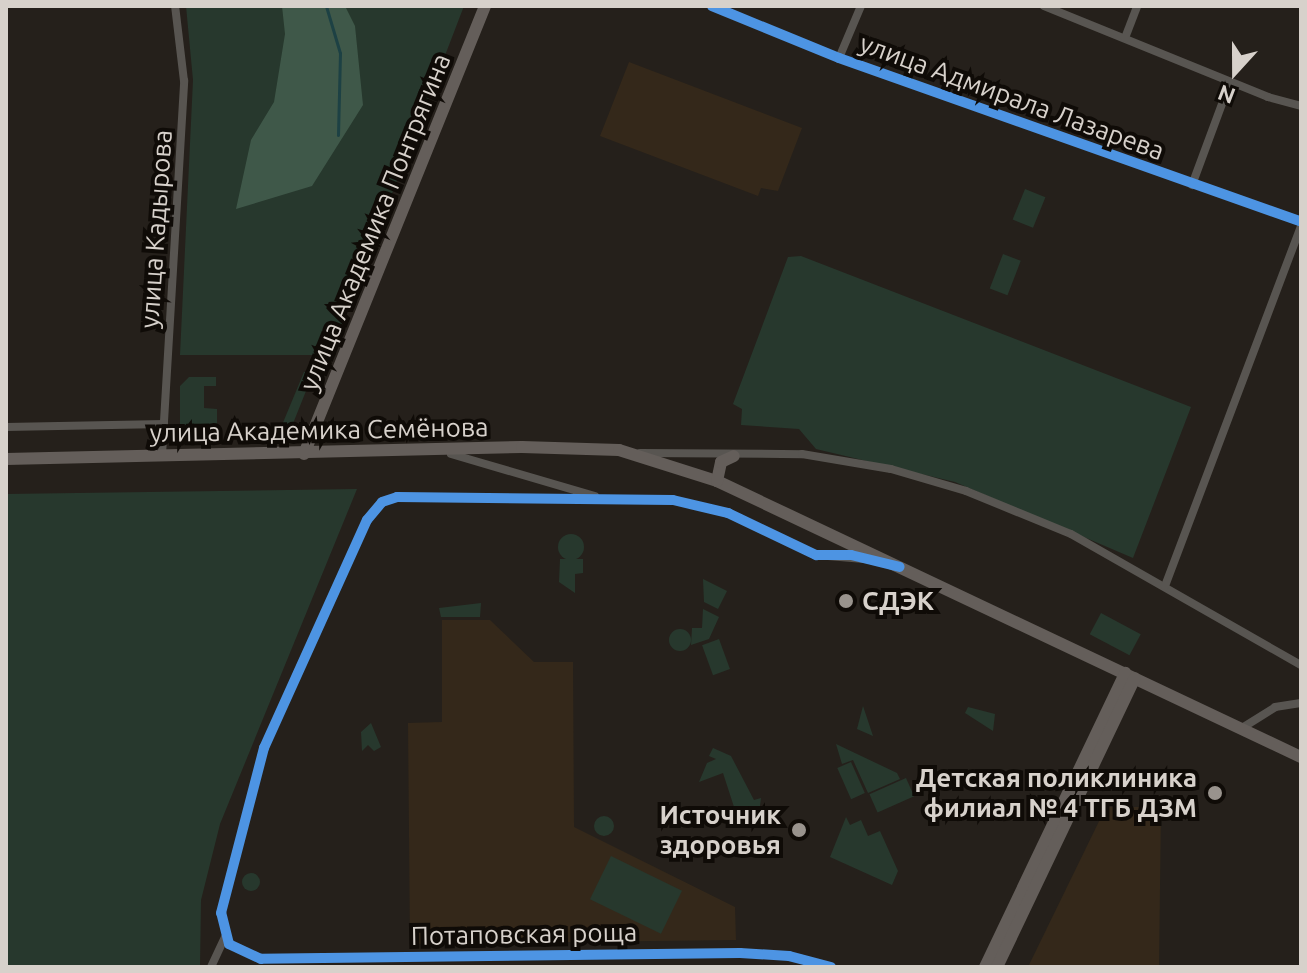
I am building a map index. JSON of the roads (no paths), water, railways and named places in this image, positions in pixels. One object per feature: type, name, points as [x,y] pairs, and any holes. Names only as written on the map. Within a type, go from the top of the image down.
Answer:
[{"type":"main road","name":"улица Академика Понтрягина","points":[[304,454],[485,6]]},
{"type":"main road","name":"улица Академика Семёнова","points":[[6,459],[573,446],[632,453],[717,481],[1301,757]]},
{"type":"main road","points":[[717,481],[721,462],[734,456]]},
{"type":"main road","points":[[985,967],[1130,676]]},
{"type":"main road","points":[[997,967],[1130,676]]},
{"type":"street","name":"улица Кадырова","points":[[162,455],[184,81],[175,6]]},
{"type":"street","name":"улица Адмирала Лазарева","points":[[712,6],[839,58],[1301,224],[1165,586]]},
{"type":"street","points":[[839,58],[861,6]]},
{"type":"street","points":[[1044,6],[1230,82],[1301,106]]},
{"type":"street","points":[[1125,38],[1137,6]]},
{"type":"street","points":[[1192,185],[1230,82]]},
{"type":"street","points":[[6,427],[164,424]]},
{"type":"street","points":[[422,450],[466,456],[604,499]]},
{"type":"street","name":"улица Академика Семёнова","points":[[632,453],[734,456],[778,453],[840,459],[966,491],[1071,534],[1301,665]]},
{"type":"street","points":[[540,498],[548,488],[542,481]]},
{"type":"street","points":[[211,967],[225,937],[223,897],[259,760],[370,515],[382,502],[397,497],[663,499],[713,508],[816,555],[851,555],[900,567]]},
{"type":"street","points":[[1242,728],[1275,707],[1301,703]]},
{"type":"street","name":"Потаповская роща","points":[[225,937],[239,952],[255,958],[366,962],[740,953],[789,956],[831,967]]},
{"type":"waterway","points":[[326,6],[340,53],[338,135]]},
{"type":"place","name":"СДЭК","points":[[846,601]]},
{"type":"place","name":"Детская поликлиника филиал № 4 ТГБ ДЗМ","points":[[1215,793]]},
{"type":"place","name":"Источник здоровья","points":[[799,830]]}]
